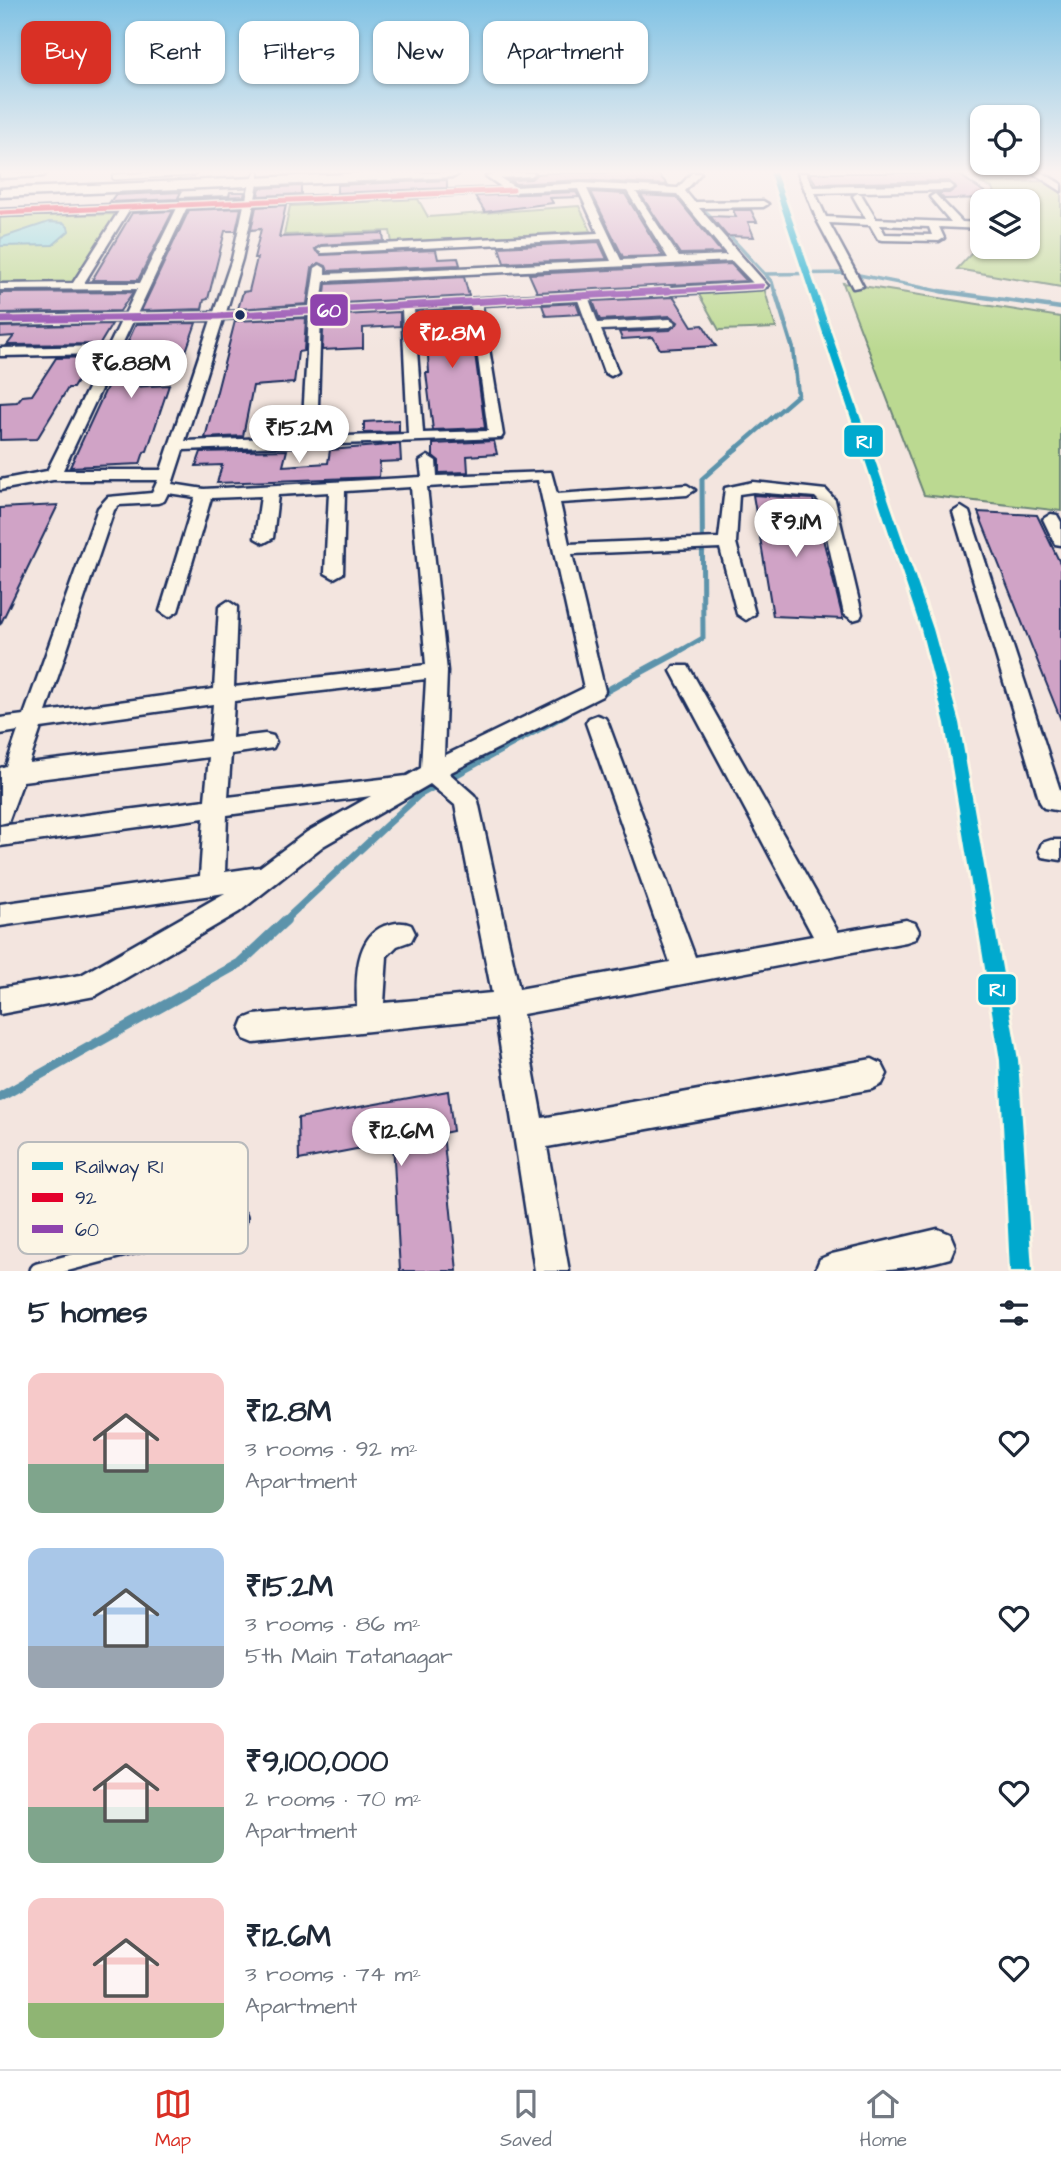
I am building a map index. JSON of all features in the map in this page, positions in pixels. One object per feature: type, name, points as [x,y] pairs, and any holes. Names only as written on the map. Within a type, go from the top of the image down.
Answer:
[{"type":"street","points":[[76,287],[110,232]]},
{"type":"street","points":[[53,475],[111,350],[171,232]]},
{"type":"street","points":[[0,815],[7,774],[31,722],[109,502],[158,498],[237,259],[243,232]]},
{"type":"street","points":[[602,232],[617,263]]},
{"type":"street","points":[[658,232],[675,260]]},
{"type":"street","points":[[0,320],[218,316],[762,286],[714,232]]},
{"type":"street","points":[[829,232],[857,286]]},
{"type":"street","points":[[880,232],[882,237],[939,238],[936,232]]},
{"type":"street","points":[[309,441],[315,310],[323,245],[604,236]]},
{"type":"street","points":[[319,278],[735,258]]},
{"type":"street","points":[[0,287],[145,286]]},
{"type":"street","points":[[582,296],[611,372]]},
{"type":"street","points":[[176,446],[496,435],[476,301]]},
{"type":"street","points":[[408,305],[416,438]]},
{"type":"street","points":[[593,327],[670,323]]},
{"type":"street","points":[[0,352],[111,350]]},
{"type":"street","points":[[0,485],[53,475],[165,481],[204,494],[337,488],[426,476],[545,475],[595,691],[315,839],[230,904],[85,987],[0,1001]]},
{"type":"street","points":[[426,476],[438,671],[433,779]]},
{"type":"street","points":[[746,614],[727,543],[731,491],[753,487],[820,493],[827,500],[853,614]]},
{"type":"street","points":[[334,573],[337,488]]},
{"type":"street","points":[[550,499],[687,490]]},
{"type":"street","points":[[264,538],[270,491]]},
{"type":"street","points":[[169,611],[204,494]]},
{"type":"street","points":[[961,512],[1052,802],[1061,802]]},
{"type":"street","points":[[1051,519],[1061,540]]},
{"type":"street","points":[[562,549],[727,543]]},
{"type":"street","points":[[212,885],[215,808],[226,695],[228,607]]},
{"type":"street","points":[[0,726],[226,695],[438,671]]},
{"type":"street","points":[[681,671],[832,945]]},
{"type":"street","points":[[597,723],[687,972]]},
{"type":"street","points":[[7,774],[265,742]]},
{"type":"street","points":[[0,836],[433,779],[466,801],[508,1004],[552,1271]]},
{"type":"street","points":[[0,915],[265,877]]},
{"type":"street","points":[[254,1029],[508,1004],[906,931]]},
{"type":"street","points":[[371,1018],[373,954],[388,934],[402,933]]},
{"type":"street","points":[[529,1135],[872,1074]]},
{"type":"street","points":[[832,1271],[938,1246]]},
{"type":"lane","points":[[38,1271],[102,1254]]},
{"type":"green space","points":[[0,232],[105,232],[73,282],[0,283]]},
{"type":"green space","points":[[285,232],[355,232],[284,235]]},
{"type":"green space","points":[[390,232],[569,232],[392,243]]},
{"type":"green space","points":[[1040,232],[1061,232],[1061,287],[957,269],[970,255],[970,259],[1040,259]]},
{"type":"green space","points":[[843,283],[1061,317],[1061,511],[924,495]]},
{"type":"green space","points":[[764,288],[776,328],[719,330],[697,291]]},
{"type":"water","points":[[18,232],[67,232],[53,245],[0,246],[1,238]]},
{"type":"building","points":[[120,232],[162,232],[138,280],[92,280]]},
{"type":"building","points":[[178,232],[225,232],[208,299],[204,300],[202,309],[141,311]]},
{"type":"building","points":[[260,232],[280,232],[279,237],[383,233],[384,241],[321,245],[315,249],[321,255],[436,250],[438,259],[458,258],[460,265],[328,271],[326,266],[319,263],[312,268],[307,304],[238,309],[243,292],[249,291],[257,258],[254,258]]},
{"type":"building","points":[[611,232],[648,232],[663,256],[623,257]]},
{"type":"building","points":[[666,232],[705,232],[722,253],[680,254]]},
{"type":"building","points":[[724,232],[752,232],[754,237],[727,236]]},
{"type":"building","points":[[599,242],[607,259],[504,263],[499,247]]},
{"type":"building","points":[[731,264],[747,281],[537,292],[529,274]]},
{"type":"building","points":[[464,277],[469,296],[324,304],[326,284]]},
{"type":"building","points":[[133,292],[120,311],[0,313],[0,293]]},
{"type":"building","points":[[674,297],[692,326],[703,325],[716,346],[660,349],[653,337],[622,339],[619,332],[670,330],[678,322],[670,316],[600,320],[593,301]]},
{"type":"building","points":[[576,303],[580,314],[546,316],[542,305]]},
{"type":"building","points":[[469,309],[485,428],[433,430],[426,373],[429,373],[428,356],[422,325],[418,325],[417,311]]},
{"type":"building","points":[[400,312],[400,326],[363,328],[363,348],[322,350],[324,316]]},
{"type":"building","points":[[306,318],[304,351],[298,352],[294,383],[253,386],[243,436],[205,438],[235,321]]},
{"type":"building","points":[[196,323],[186,351],[148,353],[134,387],[169,385],[140,464],[70,467],[136,324]]},
{"type":"building","points":[[112,324],[100,344],[7,345],[14,336],[0,337],[0,327]]},
{"type":"building","points":[[92,357],[73,388],[68,388],[37,439],[0,440],[0,403],[17,402],[22,396],[32,395],[56,358]]},
{"type":"building","points":[[399,420],[399,432],[364,433],[364,422]]},
{"type":"building","points":[[494,441],[497,454],[467,456],[468,472],[439,473],[439,461],[433,456],[433,444]]},
{"type":"building","points":[[400,444],[401,461],[380,462],[379,477],[217,483],[222,465],[196,466],[201,452],[287,450],[283,466],[328,463],[330,450]]},
{"type":"building","points":[[753,495],[813,499],[843,619],[773,616]]},
{"type":"building","points":[[58,505],[0,625],[0,508]]},
{"type":"building","points":[[978,512],[1037,515],[1061,565],[1061,720]]},
{"type":"building","points":[[448,1091],[453,1131],[443,1133],[457,1271],[400,1271],[393,1142],[299,1160],[298,1118]]},
{"type":"waterway","points":[[726,232],[772,282],[775,293]]},
{"type":"waterway","points":[[766,274],[849,273],[949,293]]},
{"type":"waterway","points":[[736,449],[798,395],[793,349],[775,291]]},
{"type":"waterway","points":[[940,291],[1061,308]]},
{"type":"waterway","points":[[675,654],[703,638],[702,479],[738,447]]},
{"type":"waterway","points":[[597,696],[678,652]]},
{"type":"waterway","points":[[284,921],[419,795],[566,714]]},
{"type":"waterway","points":[[0,1097],[240,963],[286,920]]},
{"type":"rail line","name":"R1","points":[[793,232],[927,629],[952,723],[1009,1060],[1021,1271]]},
{"type":"transit line","name":"60","points":[[0,320],[218,316],[762,286]]}]
